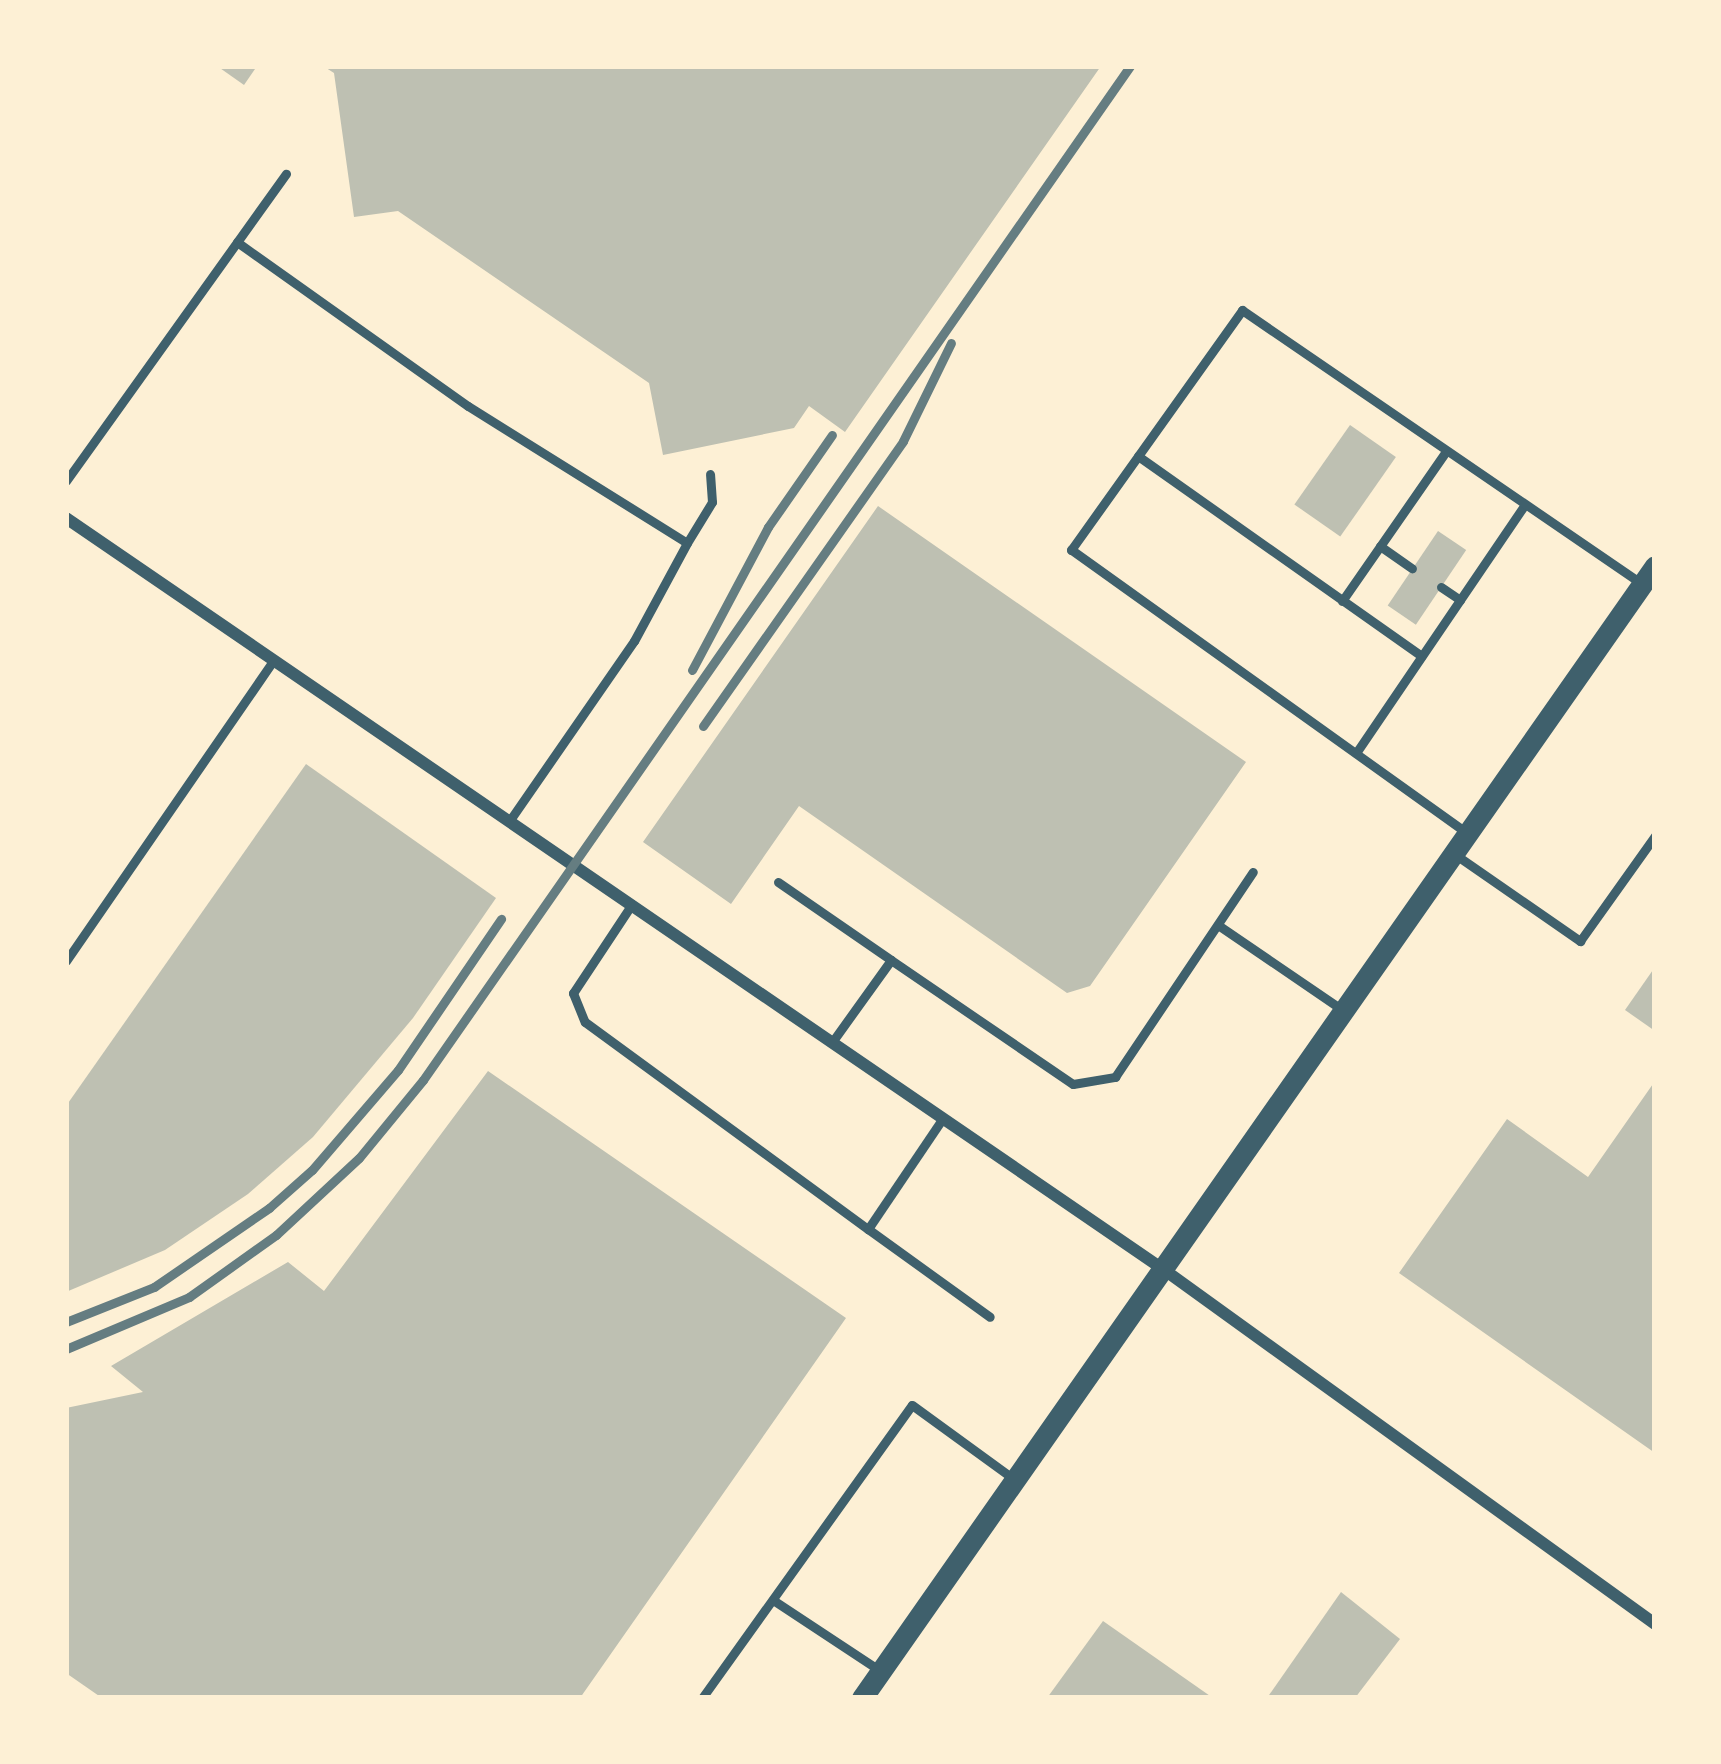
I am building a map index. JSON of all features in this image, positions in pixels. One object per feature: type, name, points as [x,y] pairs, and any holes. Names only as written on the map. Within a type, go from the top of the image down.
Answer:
[{"type":"street","points":[[66,518],[1162,1269],[1655,1624]]},
{"type":"street","points":[[862,1698],[1648,575]]},
{"type":"lane","points":[[66,481],[286,174]]},
{"type":"lane","points":[[237,242],[468,406],[687,543]]},
{"type":"lane","points":[[1467,833],[1072,550],[1242,310],[1524,506],[1648,575]]},
{"type":"lane","points":[[1342,601],[1445,453]]},
{"type":"lane","points":[[1138,456],[1421,656]]},
{"type":"lane","points":[[510,820],[634,641],[712,502],[710,473]]},
{"type":"lane","points":[[1356,753],[1524,506]]},
{"type":"lane","points":[[1380,546],[1412,568]]},
{"type":"lane","points":[[1441,587],[1460,600]]},
{"type":"lane","points":[[66,961],[274,660]]},
{"type":"lane","points":[[1453,853],[1580,941],[1655,836]]},
{"type":"lane","points":[[778,882],[1073,1084],[1115,1077],[1253,872]]},
{"type":"lane","points":[[632,904],[573,992],[585,1022],[990,1317]]},
{"type":"lane","points":[[1218,925],[1343,1011]]},
{"type":"lane","points":[[832,1042],[891,960]]},
{"type":"lane","points":[[868,1229],[943,1118]]},
{"type":"lane","points":[[702,1698],[912,1405],[1015,1480]]},
{"type":"lane","points":[[773,1600],[880,1671]]},
{"type":"building","points":[[217,66],[257,66],[244,85]]},
{"type":"building","points":[[323,66],[1101,66],[845,432],[809,406],[794,428],[663,455],[649,383],[398,211],[354,217],[334,73]]},
{"type":"building","points":[[1350,425],[1396,457],[1340,537],[1294,504]]},
{"type":"building","points":[[878,506],[1246,762],[1090,986],[1067,993],[799,806],[731,904],[643,842]]},
{"type":"building","points":[[1438,531],[1466,550],[1416,625],[1388,606]]},
{"type":"building","points":[[306,764],[496,898],[413,1018],[313,1137],[248,1194],[165,1250],[66,1292],[66,1106]]},
{"type":"building","points":[[1655,967],[1655,1031],[1625,1010]]},
{"type":"building","points":[[488,1071],[846,1318],[580,1698],[102,1698],[66,1673],[66,1408],[143,1392],[111,1366],[288,1262],[324,1291]]},
{"type":"building","points":[[1655,1081],[1655,1453],[1399,1273],[1507,1119],[1588,1177]]},
{"type":"building","points":[[1341,1592],[1400,1639],[1355,1698],[1267,1698]]},
{"type":"building","points":[[1103,1621],[1213,1698],[1047,1698]]},
{"type":"railway","points":[[66,1349],[189,1297],[276,1235],[359,1158],[423,1080],[1130,66]]},
{"type":"railway","points":[[703,726],[903,441],[951,343]]},
{"type":"railway","points":[[692,670],[768,527],[832,435]]},
{"type":"railway","points":[[66,1322],[154,1287],[269,1208],[312,1170],[398,1070],[501,919]]}]
